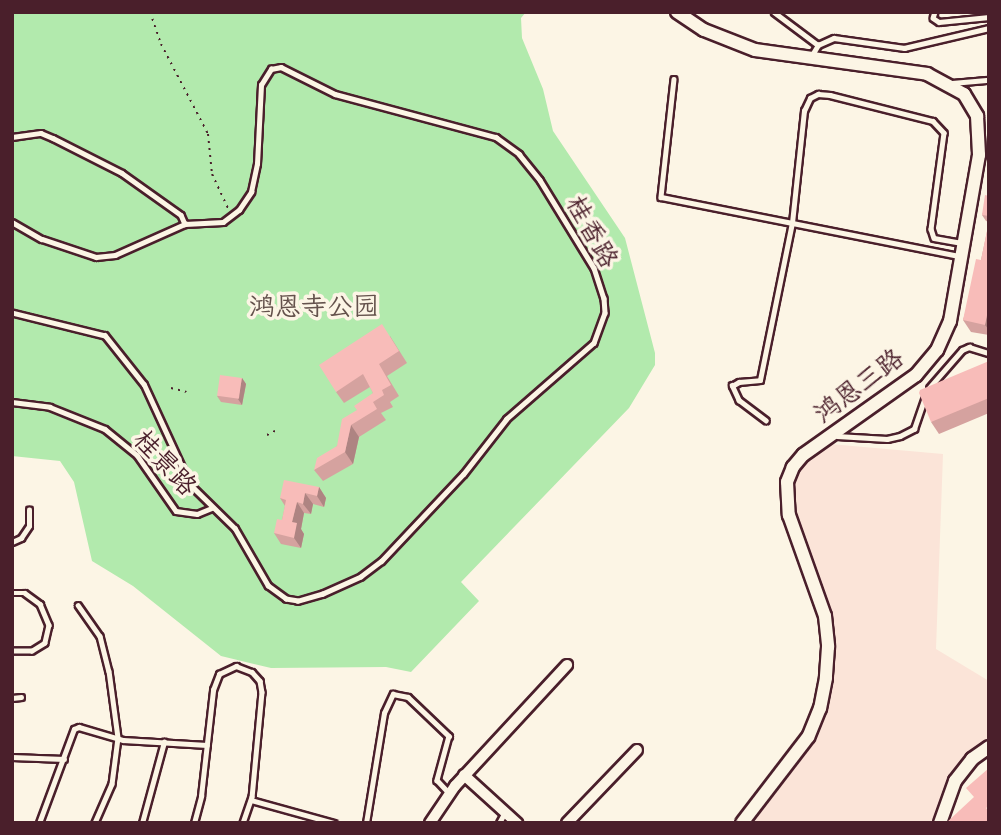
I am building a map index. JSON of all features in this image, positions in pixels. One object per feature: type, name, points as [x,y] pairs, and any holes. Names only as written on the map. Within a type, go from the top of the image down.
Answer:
[{"type":"street","name":"鸿恩三路","points":[[677,12],[729,42],[810,59],[927,74],[964,94],[977,116],[979,155],[950,321],[937,350],[916,375],[803,455],[793,467],[786,499],[825,616],[828,647],[820,708],[808,737],[793,761],[739,821]]},
{"type":"street","points":[[430,823],[464,775],[566,665]]},
{"type":"street","points":[[940,823],[955,782],[972,759],[989,747]]},
{"type":"street","points":[[567,823],[637,750]]},
{"type":"street","points":[[464,775],[517,823]]},
{"type":"lane","points":[[775,12],[818,45]]},
{"type":"lane","points":[[935,12],[933,18],[939,22],[989,17]]},
{"type":"lane","points":[[810,59],[818,45],[834,38],[904,48],[989,28]]},
{"type":"lane","name":"桂香路","points":[[12,313],[105,336],[144,385],[190,485],[235,529],[268,586],[286,599],[309,599],[361,577],[382,561],[428,513],[518,407],[594,344],[605,313],[604,298],[594,268],[540,180],[519,154],[496,136],[335,94],[281,67],[271,69],[261,85],[257,164],[251,192],[231,216]]},
{"type":"lane","points":[[674,79],[661,197],[792,223],[962,250]]},
{"type":"lane","points":[[944,83],[989,80]]},
{"type":"lane","points":[[766,421],[738,401],[732,386],[739,382],[760,380],[792,223],[804,111],[810,98],[818,94],[830,95],[933,121],[944,133],[931,229],[934,238],[962,250]]},
{"type":"lane","points":[[12,137],[41,133],[53,138],[122,173],[181,215],[185,224]]},
{"type":"lane","points":[[12,222],[42,239],[96,257],[115,255],[185,224],[223,222],[231,216]]},
{"type":"lane","points":[[833,435],[887,439],[915,429],[927,390],[962,350],[969,347],[989,353]]},
{"type":"lane","name":"桂景路","points":[[12,402],[50,407],[105,429],[137,455],[176,511],[197,514],[213,508]]},
{"type":"lane","points":[[12,542],[22,538],[29,526],[29,510]]},
{"type":"lane","points":[[12,593],[25,593],[40,604],[49,625],[45,643],[33,651],[12,651]]},
{"type":"lane","points":[[78,605],[100,636],[109,671],[118,738],[112,784],[104,807],[94,823]]},
{"type":"lane","points":[[194,823],[201,796],[213,690],[219,674],[236,666],[251,672],[260,681],[262,692],[251,800],[243,823]]},
{"type":"lane","points":[[366,823],[384,713],[389,697],[393,694],[408,697],[449,736],[437,780],[449,793]]},
{"type":"lane","points":[[12,698],[21,697]]},
{"type":"lane","points":[[39,823],[74,729],[79,727],[118,738],[207,745]]},
{"type":"lane","points":[[142,823],[164,742]]},
{"type":"lane","points":[[12,757],[64,759]]},
{"type":"lane","points":[[251,800],[334,823]]},
{"type":"lane","points":[[499,823],[505,812]]},
{"type":"path","points":[[150,12],[161,44],[208,134],[212,174],[231,216]]},
{"type":"path","points":[[171,388],[187,392]]},
{"type":"path","points":[[267,435],[275,431]]},
{"type":"shaded area","points":[[830,444],[943,454],[936,649],[989,681],[989,740],[966,756],[950,780],[934,823],[747,823],[798,764],[813,740],[833,646],[792,500],[798,470],[806,459]]},
{"type":"green space","name":"鸿恩寺公园","points":[[12,12],[526,12],[521,18],[522,38],[543,89],[553,131],[625,238],[655,353],[655,365],[629,408],[461,582],[479,601],[411,672],[386,667],[271,668],[221,656],[133,586],[92,561],[74,482],[60,461],[12,456]]},
{"type":"building","points":[[985,195],[989,196],[989,216],[982,215]]},
{"type":"building","points":[[989,221],[989,305],[985,325],[963,320],[976,259],[981,260]]},
{"type":"building","points":[[382,324],[399,351],[379,364],[391,385],[382,390],[384,395],[373,402],[377,409],[351,425],[345,452],[314,470],[317,458],[337,446],[342,419],[357,410],[354,406],[373,393],[363,374],[336,392],[319,365]]},
{"type":"building","points":[[989,361],[989,398],[931,422],[920,390]]},
{"type":"building","points":[[220,375],[242,378],[239,399],[217,396]]},
{"type":"building","points":[[284,480],[319,487],[317,496],[305,493],[303,504],[297,502],[292,522],[297,523],[294,538],[274,533],[277,519],[282,520],[286,500],[280,498]]},
{"type":"building","points":[[989,768],[989,806],[986,808],[989,811],[989,822],[946,823],[974,797],[966,788]]}]
